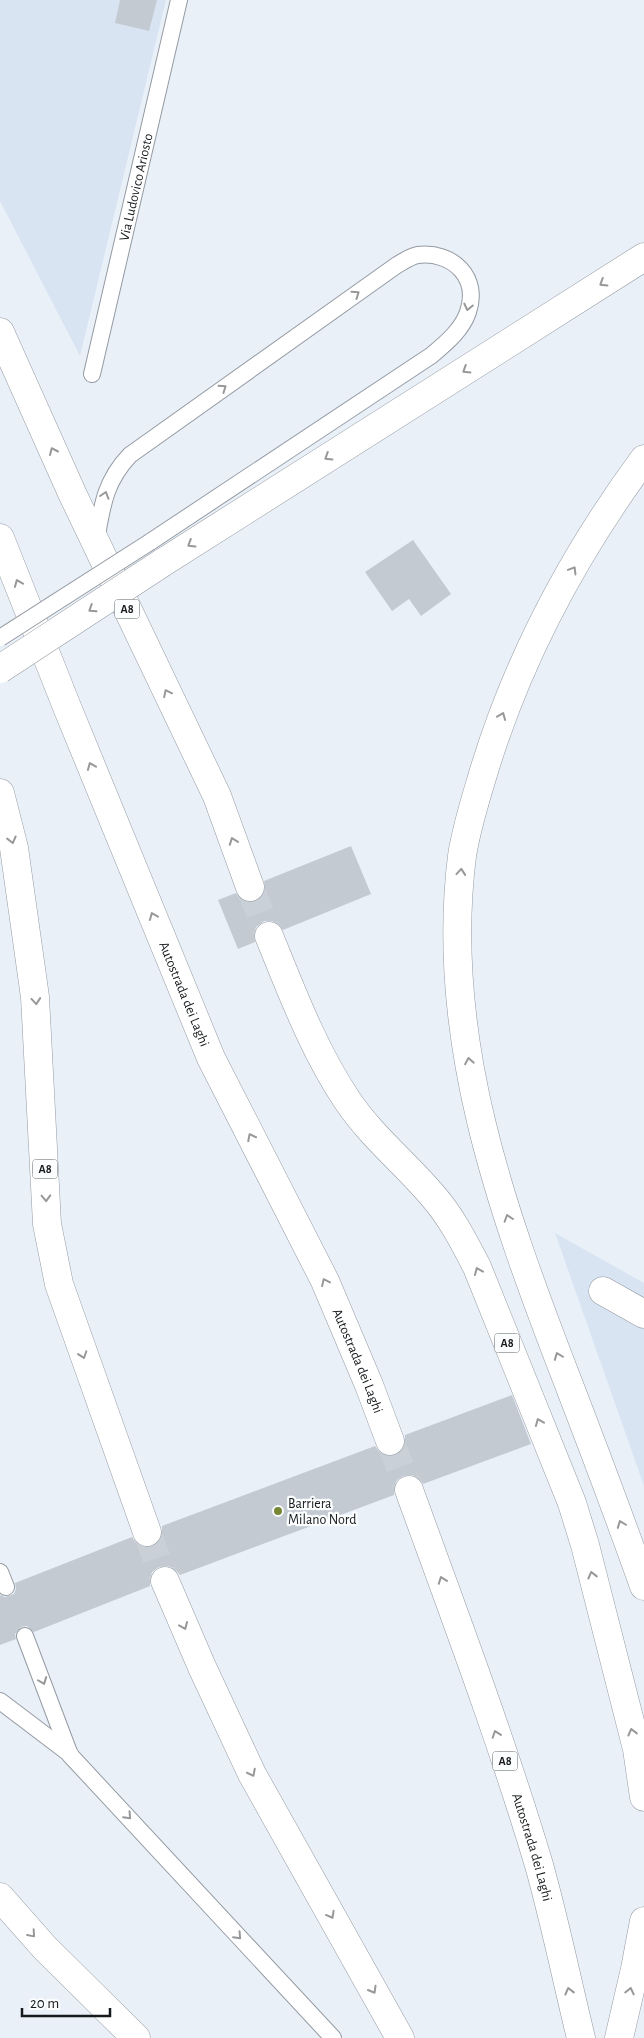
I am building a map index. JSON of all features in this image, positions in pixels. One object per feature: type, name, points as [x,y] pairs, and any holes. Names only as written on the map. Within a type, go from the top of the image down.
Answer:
[{"type":"main road","points":[[0,669],[156,553],[644,257]]},
{"type":"main road","name":"A8","points":[[0,332],[95,543],[217,796],[250,887]]},
{"type":"main road","points":[[644,459],[605,516],[556,598],[520,672],[496,730],[477,793],[462,854],[457,921],[462,1024],[478,1112],[494,1176],[523,1264],[644,1586]]},
{"type":"main road","name":"Autostrada dei Laghi","points":[[0,538],[211,1058],[325,1281],[370,1385],[390,1440]]},
{"type":"main road","name":"A8","points":[[0,793],[14,848],[36,997],[47,1224],[57,1276],[82,1352],[147,1532]]},
{"type":"main road","name":"A8","points":[[269,936],[307,1029],[348,1101],[378,1139],[434,1196],[460,1233],[477,1267],[572,1503],[587,1554],[636,1749],[644,1797]]},
{"type":"main road","points":[[603,1291],[644,1314]]},
{"type":"main road","name":"Autostrada dei Laghi","points":[[409,1490],[512,1782],[539,1867],[581,2038]]},
{"type":"main road","points":[[165,1581],[202,1667],[252,1774],[400,2038]]},
{"type":"main road","points":[[0,1897],[45,1948],[136,2038]]},
{"type":"main road","points":[[619,2038],[644,1921]]},
{"type":"lane","name":"Via Ludovico Ariosto","points":[[92,374],[179,0]]},
{"type":"lane","points":[[0,638],[156,553],[432,355],[460,329],[469,311],[471,294],[468,280],[461,269],[453,262],[441,256],[429,254],[415,256],[397,265],[130,455],[110,480],[101,507],[95,543]]},
{"type":"lane","points":[[25,1636],[70,1755]]},
{"type":"lane","points":[[0,1701],[70,1755],[333,2038]]},
{"type":"shaded area","points":[[0,0],[166,0],[80,356],[0,201]]},
{"type":"shaded area","points":[[555,1233],[644,1283],[644,1486]]},
{"type":"building","points":[[120,0],[157,0],[149,31],[115,23]]},
{"type":"building","points":[[413,540],[451,594],[421,616],[409,599],[392,611],[365,572]]},
{"type":"building","points":[[351,846],[371,894],[283,930],[278,923],[264,921],[256,927],[254,934],[255,942],[238,949],[218,900],[236,893],[240,899],[247,902],[256,901],[262,897],[265,890],[264,881]]},
{"type":"building","name":"Barriera Milano Nord","points":[[512,1395],[531,1444],[423,1484],[419,1478],[412,1475],[403,1476],[397,1480],[394,1487],[394,1495],[180,1575],[174,1568],[167,1566],[159,1567],[152,1572],[150,1586],[34,1632],[27,1626],[21,1627],[15,1634],[16,1639],[0,1645],[0,1595],[5,1597],[14,1594],[16,1589],[15,1583],[132,1537],[137,1544],[144,1547],[153,1546],[159,1542],[162,1535],[162,1526],[375,1446],[380,1453],[387,1456],[396,1455],[402,1451],[405,1444],[405,1435]]},
{"type":"tunnel","points":[[250,887],[269,936]]},
{"type":"tunnel","points":[[390,1441],[409,1490]]},
{"type":"tunnel","points":[[147,1532],[165,1581]]},
{"type":"place","name":"Barriera Milano Nord","points":[[278,1511]]}]
